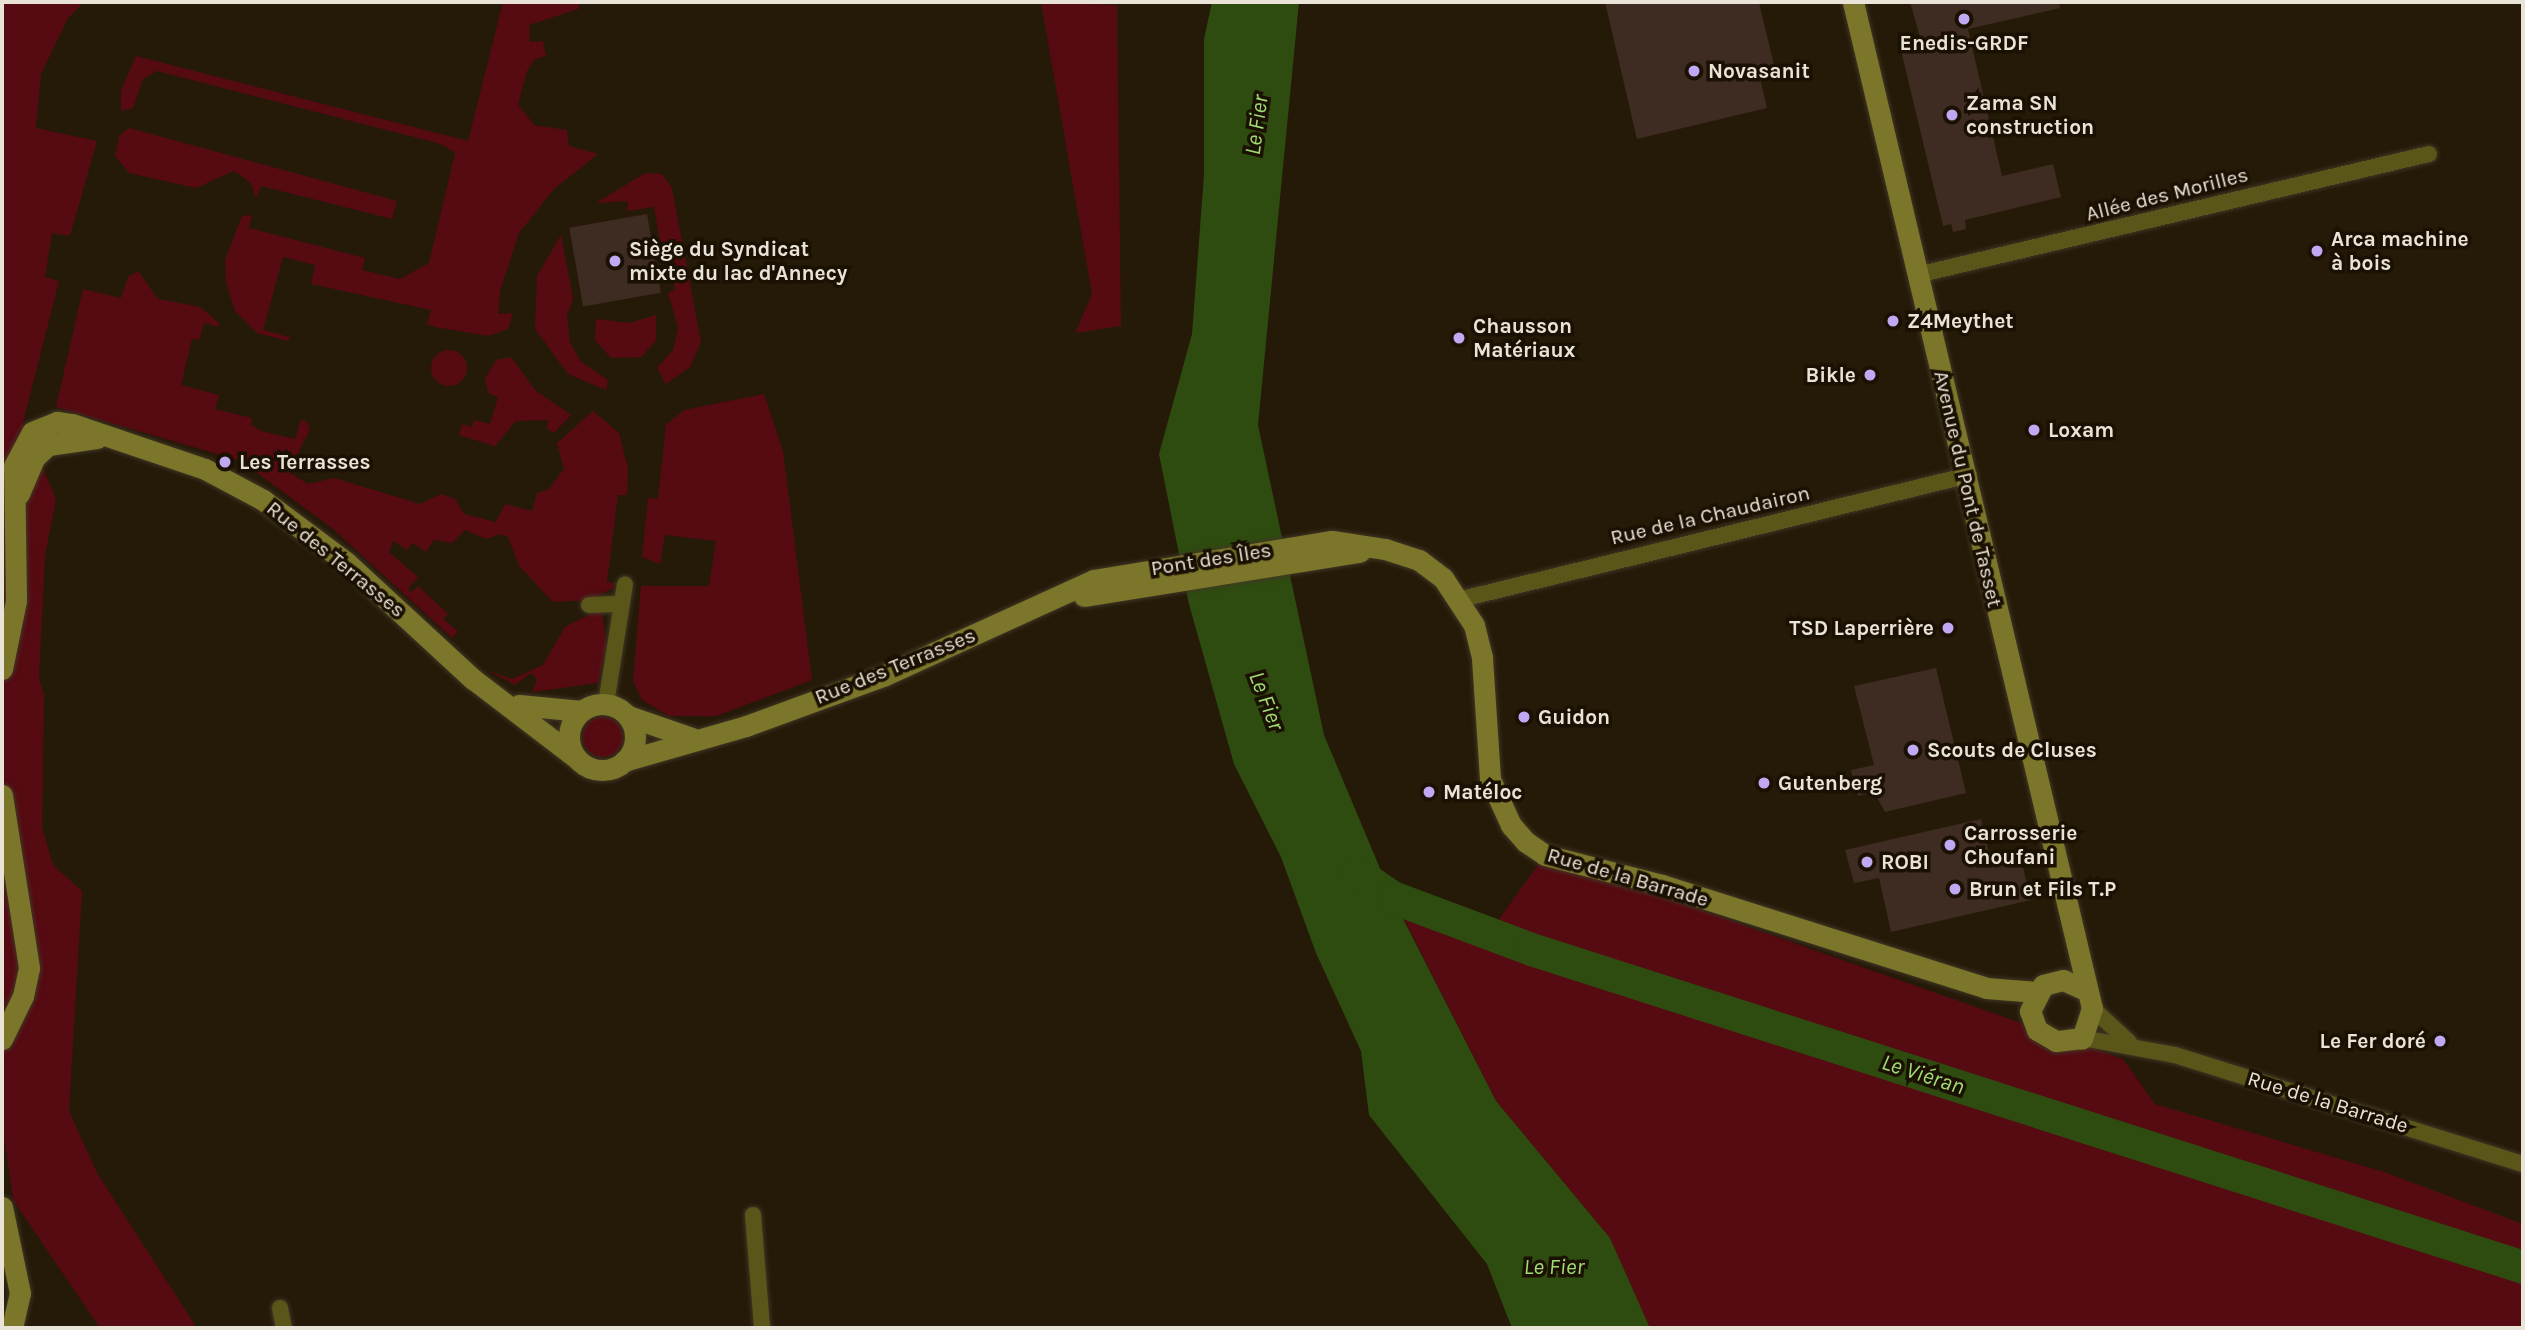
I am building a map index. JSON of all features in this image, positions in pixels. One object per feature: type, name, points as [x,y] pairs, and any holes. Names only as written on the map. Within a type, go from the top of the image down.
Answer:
[{"type":"street","name":"Avenue du Pont de Tasset","points":[[1853,2],[1917,275],[1969,475],[2088,999]]},
{"type":"street","name":"Allée des Morilles","points":[[1917,275],[2429,154]]},
{"type":"street","name":"Rue des Terrasses","points":[[2,669],[16,601],[11,539],[16,499],[14,466],[20,447],[42,425],[72,424],[205,469],[263,500],[346,562],[473,679],[507,702],[575,757]]},
{"type":"street","name":"Rue de la Chaudairon","points":[[1462,599],[1969,475]]},
{"type":"street","name":"Rue de la Barrade","points":[[1298,554],[1385,549],[1419,560],[1462,599],[1482,659],[1490,779],[1511,825],[1526,842],[1545,855],[1662,885],[1986,988],[2032,1021],[2046,1038],[2082,1038],[2131,1043],[2523,1164]]},
{"type":"street","name":"Pont des Îles","points":[[1128,580],[1298,554]]},
{"type":"street","name":"Rue des Terrasses","points":[[624,761],[694,738],[746,726],[885,674],[1054,601],[1128,580]]},
{"type":"street","points":[[606,704],[625,584]]},
{"type":"street","points":[[589,605],[622,604]]},
{"type":"street","name":"Rue des Terrasses","points":[[507,702],[545,711],[582,710]]},
{"type":"street","points":[[628,716],[635,740],[624,761],[597,770],[575,757],[569,732],[582,710],[606,704],[628,716],[694,738]]},
{"type":"street","points":[[2,795],[28,933],[29,968],[23,996],[2,1040]]},
{"type":"street","points":[[2032,1021],[2044,986],[2072,936]]},
{"type":"street","name":"Rue de la Barrade","points":[[1986,988],[2044,986],[2088,999],[2131,1043]]},
{"type":"street","points":[[2082,1038],[2088,999]]},
{"type":"street","points":[[2,1207],[14,1266],[10,1315]]},
{"type":"street","points":[[753,1215],[762,1328]]},
{"type":"street","points":[[2,1291],[14,1266]]},
{"type":"street","points":[[280,1308],[284,1328]]},
{"type":"shaded area","points":[[2,2],[84,2],[68,18],[41,74],[36,128],[97,141],[70,236],[52,233],[45,277],[59,281],[23,423],[56,499],[45,555],[39,679],[44,694],[42,827],[53,865],[82,891],[69,1111],[97,1173],[197,1328],[100,1328],[13,1200],[2,1122]]},
{"type":"shaded area","points":[[503,2],[580,2],[578,9],[529,25],[530,42],[543,41],[546,56],[535,59],[527,71],[518,104],[534,125],[567,130],[569,146],[598,154],[554,189],[519,233],[500,291],[498,314],[513,313],[508,329],[488,336],[435,327],[427,324],[431,310],[311,284],[315,265],[283,257],[263,330],[290,337],[288,341],[257,333],[235,311],[226,282],[225,260],[242,216],[252,215],[249,228],[365,258],[362,270],[400,279],[429,263],[455,153],[441,144],[157,71],[143,79],[133,108],[121,111],[121,90],[136,56],[468,141]]},
{"type":"shaded area","points":[[1041,2],[1117,5],[1121,326],[1075,333],[1092,294]]},
{"type":"shaded area","points":[[129,128],[397,201],[392,219],[261,186],[256,199],[251,183],[234,171],[196,188],[129,173],[115,156],[119,136]]},
{"type":"shaded area","points":[[645,173],[662,174],[672,188],[701,342],[690,367],[666,384],[657,368],[673,350],[678,328],[668,293],[675,290],[669,252],[662,253],[654,207],[627,211],[628,201],[596,203]]},
{"type":"shaded area","points":[[561,235],[573,299],[567,316],[570,342],[580,361],[608,380],[606,390],[568,374],[535,329],[537,276]]},
{"type":"shaded area","points":[[138,271],[158,299],[200,307],[218,322],[220,327],[204,323],[199,340],[192,339],[181,385],[219,395],[215,409],[252,418],[251,425],[261,431],[295,439],[301,420],[306,421],[310,429],[289,472],[308,484],[334,478],[420,504],[441,494],[455,499],[464,514],[496,522],[505,504],[532,511],[537,493],[548,490],[564,469],[557,443],[593,411],[619,433],[628,468],[627,495],[618,495],[607,582],[614,583],[613,588],[590,600],[553,602],[519,566],[508,537],[501,534],[486,539],[465,530],[452,543],[434,540],[426,552],[413,543],[407,550],[393,541],[389,552],[418,577],[408,589],[412,592],[418,586],[448,614],[443,619],[458,631],[452,638],[333,529],[241,461],[56,407],[83,289],[121,298],[128,277]]},
{"type":"shaded area","points":[[656,315],[656,341],[641,357],[611,358],[595,340],[596,319],[629,323]]},
{"type":"shaded area","points":[[449,350],[462,355],[467,368],[462,381],[449,386],[436,381],[431,368],[436,355]]},
{"type":"shaded area","points":[[511,357],[535,390],[571,415],[554,433],[547,429],[548,420],[516,421],[495,446],[459,435],[462,424],[472,427],[474,420],[490,424],[498,397],[488,393],[485,379],[496,360]]},
{"type":"shaded area","points":[[764,394],[783,451],[812,680],[716,716],[669,716],[642,700],[633,681],[641,586],[709,586],[716,541],[665,535],[660,564],[642,557],[648,498],[658,499],[666,425],[684,410]]},
{"type":"shaded area","points":[[596,611],[602,614],[607,645],[598,683],[532,692],[537,679],[531,673],[515,685],[487,670],[512,679],[543,665],[565,627]]},
{"type":"shaded area","points":[[603,717],[617,723],[623,737],[617,751],[603,757],[589,751],[583,737],[589,723]]},
{"type":"shaded area","points":[[1545,855],[2123,1059],[2155,1104],[2384,1172],[2523,1224],[2523,1328],[1650,1328],[1610,1238],[1496,1101],[1395,901],[1490,932]]},
{"type":"water","name":"Le Fier","points":[[1212,2],[1299,2],[1258,425],[1324,735],[1392,897],[1496,1101],[1610,1238],[1650,1328],[1512,1328],[1487,1264],[1369,1115],[1361,1051],[1316,953],[1281,857],[1234,764],[1189,604],[1159,454],[1192,334],[1204,175],[1204,39]]},
{"type":"building","name":"Novasanit","points":[[1605,2],[1759,3],[1775,69],[1759,73],[1767,108],[1637,139]]},
{"type":"building","name":"Zama SN construction","points":[[1910,2],[2059,2],[2060,8],[1968,29],[2002,176],[2053,164],[2061,197],[1965,220],[1966,229],[1953,232],[1951,224],[1943,226],[1899,42],[1920,37]]},
{"type":"building","name":"Siège du Syndicat mixte du lac d'Annecy","points":[[647,214],[661,293],[583,307],[569,228]]},
{"type":"building","name":"Scouts de Cluses","points":[[1936,668],[1966,793],[1885,812],[1874,792],[1858,796],[1851,770],[1874,765],[1854,686]]},
{"type":"building","name":"Brun et Fils T.P","points":[[1981,819],[1992,866],[2021,859],[2031,900],[1891,932],[1879,878],[1854,883],[1845,850]]},
{"type":"waterway","name":"Le Viéran","points":[[1354,871],[1392,897],[1531,949],[2523,1267]]},
{"type":"place","name":"Enedis-GRDF","points":[[1964,19]]},
{"type":"place","name":"Novasanit","points":[[1694,71]]},
{"type":"place","name":"Zama SN construction","points":[[1952,115]]},
{"type":"place","name":"Arca machine à bois","points":[[2317,251]]},
{"type":"place","name":"Siège du Syndicat mixte du lac d'Annecy","points":[[615,261]]},
{"type":"place","name":"Z4Meythet","points":[[1893,321]]},
{"type":"place","name":"Chausson Matériaux","points":[[1459,338]]},
{"type":"place","name":"Bikle","points":[[1870,375]]},
{"type":"place","name":"Loxam","points":[[2034,430]]},
{"type":"place","name":"Les Terrasses","points":[[225,462]]},
{"type":"place","name":"TSD Laperrière","points":[[1948,628]]},
{"type":"place","name":"Guidon","points":[[1524,717]]},
{"type":"place","name":"Scouts de Cluses","points":[[1913,750]]},
{"type":"place","name":"Gutenberg","points":[[1764,783]]},
{"type":"place","name":"Matéloc","points":[[1429,792]]},
{"type":"place","name":"Carrosserie Choufani","points":[[1950,845]]},
{"type":"place","name":"ROBI","points":[[1867,862]]},
{"type":"place","name":"Brun et Fils T.P","points":[[1955,889]]},
{"type":"place","name":"Le Fer doré","points":[[2440,1041]]}]
